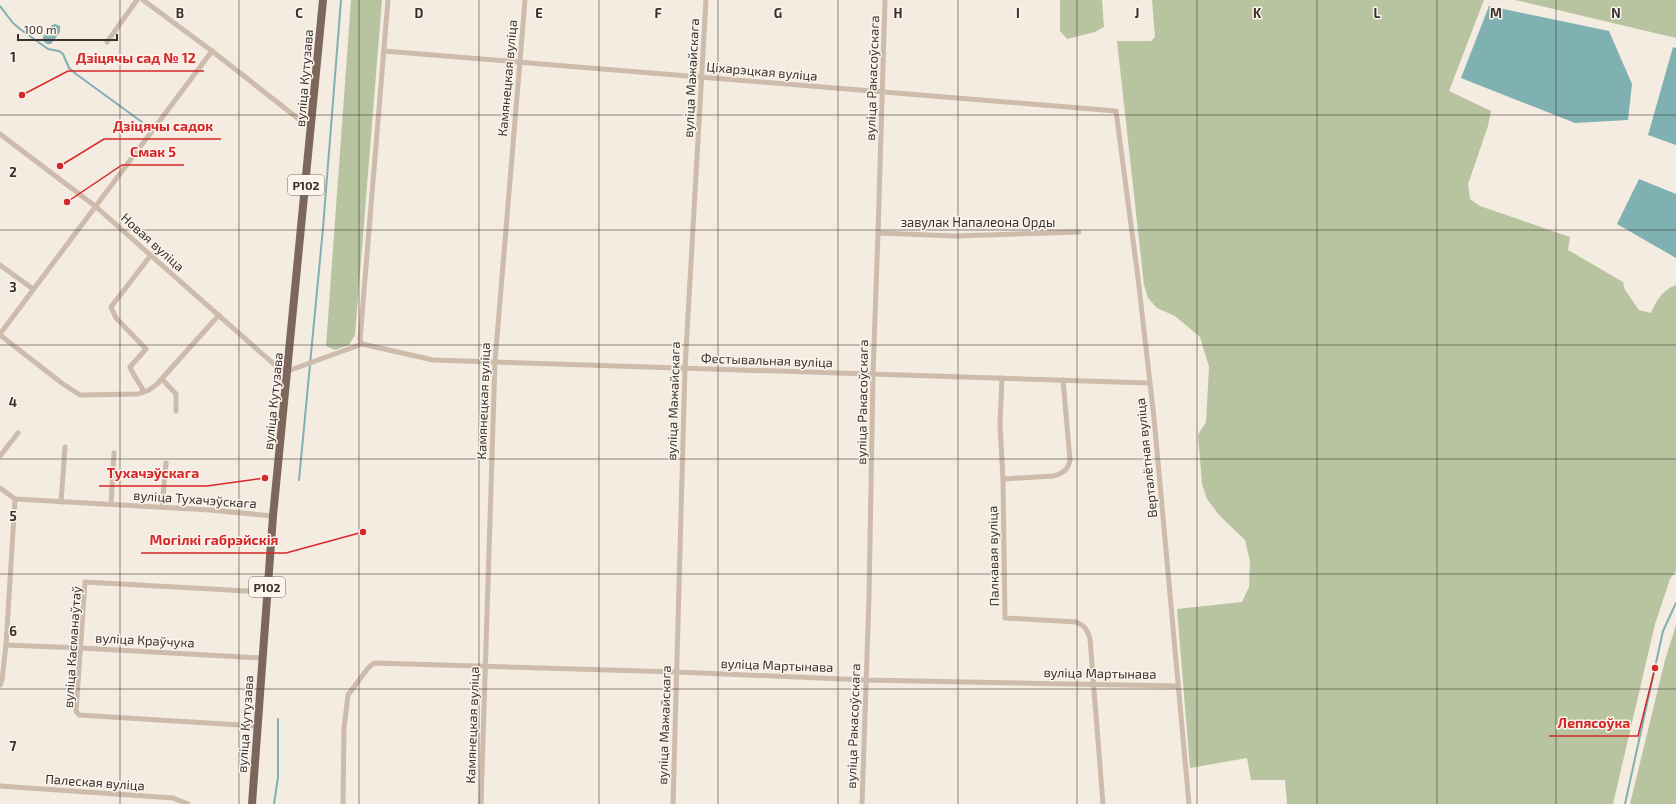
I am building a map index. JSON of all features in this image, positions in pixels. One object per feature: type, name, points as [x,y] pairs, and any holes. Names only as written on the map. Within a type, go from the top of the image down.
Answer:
[{"type":"main road","name":"вуліца Кутузава","points":[[252,804],[273,516],[312,126],[323,0]]},
{"type":"street","points":[[107,42],[137,0]]},
{"type":"street","points":[[143,0],[212,51],[305,124],[312,126]]},
{"type":"street","points":[[288,371],[361,342],[388,0]]},
{"type":"street","name":"Камянецкая вуліца","points":[[481,804],[495,361],[525,0]]},
{"type":"street","name":"вуліца Мажайскага","points":[[672,804],[685,368],[706,0]]},
{"type":"street","name":"вуліца Ракасоўскага","points":[[862,804],[869,589],[873,374],[885,0]]},
{"type":"street","points":[[212,51],[0,334],[63,384],[80,395],[138,394],[157,384],[218,315]]},
{"type":"street","name":"Ціхарэцкая вуліца","points":[[384,52],[1116,111]]},
{"type":"street","name":"Верталётная вуліца","points":[[1116,111],[1150,383],[1189,804]]},
{"type":"street","name":"Новая вуліца","points":[[0,134],[95,206],[274,364],[288,371]]},
{"type":"street","name":"завулак Напалеона Орды","points":[[878,232],[955,236],[1079,232]]},
{"type":"street","points":[[144,392],[141,385],[134,377],[130,367],[146,349],[116,318],[111,307],[151,255]]},
{"type":"street","points":[[0,265],[33,289]]},
{"type":"street","name":"Фестывальная вуліца","points":[[361,342],[433,360],[1150,383]]},
{"type":"street","name":"Палкавая вуліца","points":[[1002,378],[1000,424],[1003,479],[1005,618],[1076,622],[1083,625],[1087,629],[1090,639],[1092,684],[1103,804]]},
{"type":"street","points":[[162,379],[176,394],[176,411]]},
{"type":"street","points":[[1003,479],[1054,476],[1062,474],[1067,469],[1070,460],[1063,380]]},
{"type":"street","points":[[0,456],[18,433]]},
{"type":"street","points":[[61,502],[65,447]]},
{"type":"street","points":[[111,504],[114,453]]},
{"type":"street","points":[[162,507],[166,463]]},
{"type":"street","points":[[0,488],[15,499],[6,645],[2,680],[0,685]]},
{"type":"street","name":"вуліца Тухачэўскага","points":[[15,499],[162,507],[273,516]]},
{"type":"street","name":"вуліца Касманаўтаў","points":[[257,726],[79,714],[76,711],[85,582],[267,592]]},
{"type":"street","name":"вуліца Краўчука","points":[[6,645],[262,658]]},
{"type":"street","name":"вуліца Мартынава","points":[[343,804],[344,728],[348,695],[368,668],[374,663],[677,672],[865,680],[1178,686]]},
{"type":"street","name":"Палеская вуліца","points":[[0,786],[173,798],[188,804]]},
{"type":"green space","points":[[351,0],[382,0],[355,335],[349,345],[335,350],[326,346]]},
{"type":"green space","points":[[1060,0],[1102,0],[1104,27],[1095,32],[1067,39],[1060,31]]},
{"type":"green space","points":[[1152,0],[1484,0],[1449,91],[1491,111],[1488,126],[1468,184],[1470,199],[1480,206],[1570,237],[1568,250],[1623,282],[1625,290],[1639,310],[1651,313],[1660,296],[1676,285],[1676,571],[1670,579],[1655,624],[1613,804],[1287,804],[1285,780],[1251,780],[1247,758],[1190,768],[1177,609],[1242,602],[1249,587],[1250,561],[1245,540],[1220,516],[1207,499],[1202,484],[1198,435],[1206,422],[1209,367],[1200,337],[1175,316],[1157,308],[1148,298],[1144,285],[1117,41],[1151,41],[1155,37]]},
{"type":"green space","points":[[1515,0],[1676,0],[1676,38]]},
{"type":"green space","points":[[1676,625],[1676,804],[1630,804],[1665,660]]},
{"type":"water","points":[[1489,6],[1609,31],[1632,84],[1628,120],[1575,123],[1461,78]]},
{"type":"water","points":[[55,24],[60,26],[60,32],[51,44],[47,44],[43,41],[43,37],[52,25]]},
{"type":"water","points":[[1673,47],[1676,48],[1676,145],[1648,135]]},
{"type":"water","points":[[1639,179],[1676,194],[1676,258],[1617,224]]},
{"type":"waterway","points":[[299,480],[323,228],[341,0]]},
{"type":"waterway","points":[[0,6],[13,23],[20,29],[48,49],[59,51],[63,54],[69,68],[142,122]]},
{"type":"waterway","points":[[1625,804],[1663,631],[1676,603]]},
{"type":"waterway","points":[[274,804],[278,777],[278,719]]},
{"type":"place","name":"Дзіцячы сад № 12","points":[[22,95]]},
{"type":"place","name":"Дзіцячы садок","points":[[60,166]]},
{"type":"place","name":"Смак 5","points":[[67,202]]},
{"type":"place","name":"Тухачэўскага","points":[[265,478]]},
{"type":"place","name":"Могілкі габрэйскія","points":[[363,532]]},
{"type":"place","name":"Лепясоўка","points":[[1655,668]]}]
